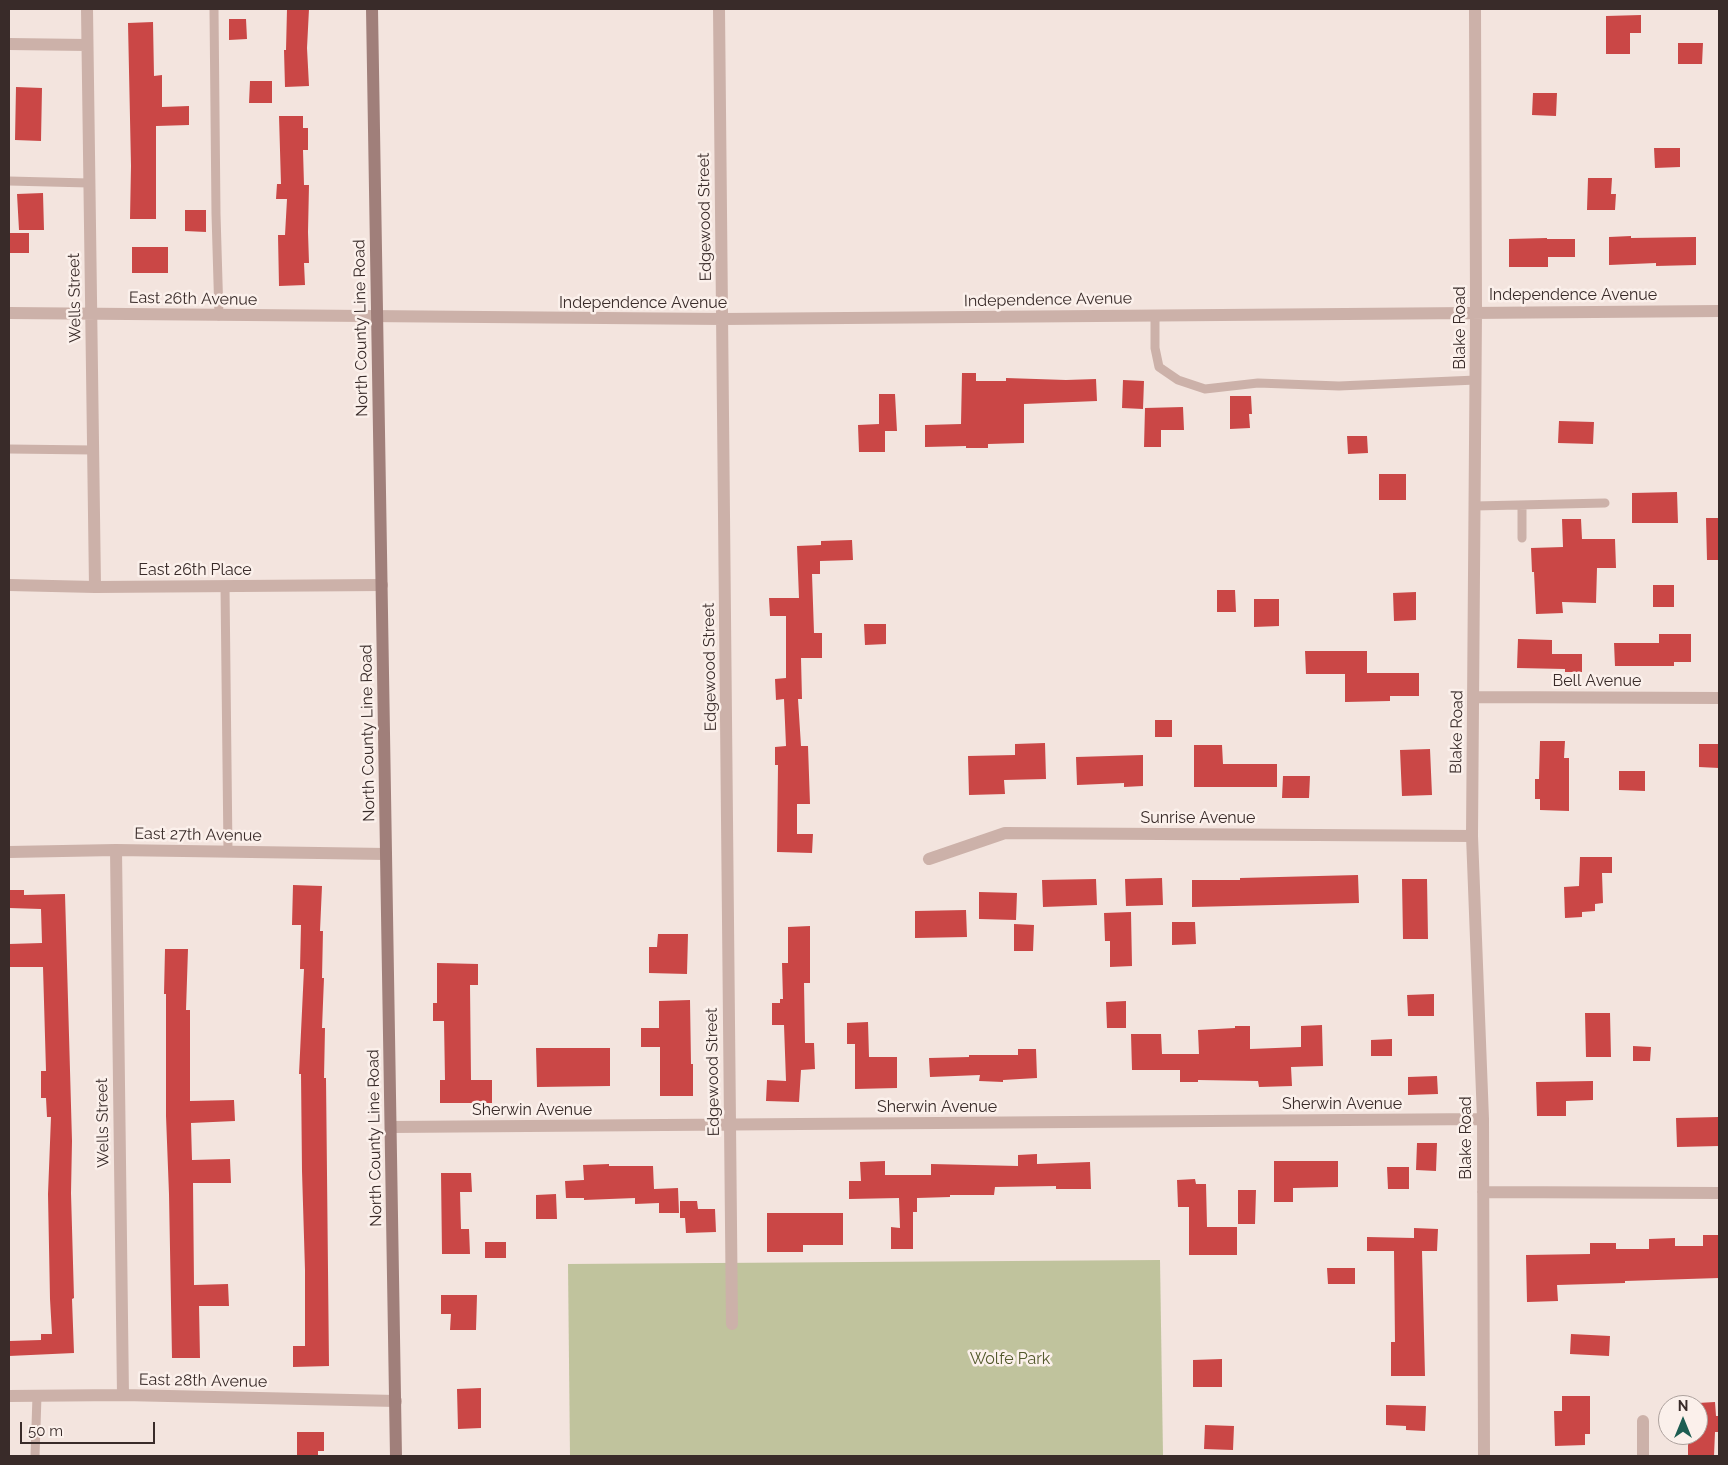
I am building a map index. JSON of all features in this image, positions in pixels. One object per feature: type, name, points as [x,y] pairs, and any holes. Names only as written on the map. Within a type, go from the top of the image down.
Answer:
[{"type":"main road","name":"North County Line Road","points":[[372,9],[396,1456]]},
{"type":"street","name":"Wells Street","points":[[88,9],[95,587]]},
{"type":"street","name":"Edgewood Street","points":[[719,9],[732,1324]]},
{"type":"street","name":"Blake Road","points":[[1475,9],[1476,380],[1472,836],[1483,1119],[1484,1456]]},
{"type":"street","points":[[9,44],[87,45]]},
{"type":"street","name":"Independence Avenue","points":[[377,318],[723,320],[1719,311]]},
{"type":"street","name":"East 26th Avenue","points":[[9,314],[377,318]]},
{"type":"street","name":"East 26th Place","points":[[9,586],[382,585]]},
{"type":"street","name":"Bell Avenue","points":[[1474,697],[1719,698]]},
{"type":"street","name":"Sunrise Avenue","points":[[929,859],[1005,834],[1472,836]]},
{"type":"street","name":"Wells Street","points":[[116,850],[124,1395]]},
{"type":"street","name":"East 27th Avenue","points":[[9,852],[116,850],[386,854]]},
{"type":"street","name":"Sherwin Avenue","points":[[391,1127],[1483,1119]]},
{"type":"street","points":[[1483,1192],[1719,1193]]},
{"type":"street","name":"East 28th Avenue","points":[[9,1396],[124,1395],[396,1401]]},
{"type":"street","points":[[1643,1421],[1643,1456]]},
{"type":"lane","points":[[214,9],[219,316]]},
{"type":"lane","points":[[9,181],[89,183]]},
{"type":"lane","points":[[1155,315],[1155,348],[1160,367],[1178,380],[1205,389],[1258,383],[1339,386],[1476,380]]},
{"type":"lane","points":[[9,449],[93,450]]},
{"type":"lane","points":[[1475,506],[1605,503]]},
{"type":"lane","points":[[1522,505],[1522,538]]},
{"type":"lane","points":[[225,586],[228,852]]},
{"type":"lane","points":[[35,1456],[37,1396]]},
{"type":"green space","name":"Wolfe Park","points":[[1160,1260],[1163,1456],[570,1456],[568,1264]]},
{"type":"building","points":[[287,9],[309,9],[307,48],[309,86],[285,87],[284,50],[286,50]]},
{"type":"building","points":[[1641,15],[1641,33],[1630,33],[1630,54],[1606,54],[1606,16]]},
{"type":"building","points":[[229,19],[246,19],[247,39],[229,40]]},
{"type":"building","points":[[153,22],[154,76],[162,75],[162,107],[189,106],[189,125],[156,126],[156,219],[130,219],[131,166],[128,23]]},
{"type":"building","points":[[1678,43],[1703,43],[1702,64],[1678,64]]},
{"type":"building","points":[[250,81],[272,81],[272,103],[249,103]]},
{"type":"building","points":[[16,87],[42,88],[41,141],[15,140]]},
{"type":"building","points":[[1533,93],[1557,93],[1556,116],[1532,115]]},
{"type":"building","points":[[279,116],[303,116],[303,128],[308,128],[308,150],[303,150],[304,185],[309,185],[309,263],[304,263],[305,285],[279,286],[278,235],[285,235],[287,199],[276,199],[277,184],[281,184]]},
{"type":"building","points":[[1654,148],[1680,148],[1680,167],[1655,168]]},
{"type":"building","points":[[1588,178],[1612,178],[1611,194],[1616,194],[1615,210],[1587,210]]},
{"type":"building","points":[[43,193],[44,230],[19,230],[17,194]]},
{"type":"building","points":[[185,210],[206,210],[206,232],[185,231]]},
{"type":"building","points":[[9,233],[29,233],[29,253],[9,253]]},
{"type":"building","points":[[1631,236],[1631,238],[1696,237],[1696,265],[1656,266],[1656,263],[1609,265],[1609,237]]},
{"type":"building","points":[[1509,239],[1575,239],[1575,257],[1548,257],[1548,267],[1509,267]]},
{"type":"building","points":[[132,247],[168,247],[168,273],[132,273]]},
{"type":"building","points":[[962,373],[976,373],[976,381],[1006,381],[1006,378],[1096,379],[1097,401],[1024,404],[1024,443],[988,444],[988,448],[966,448],[966,446],[925,447],[925,425],[961,424]]},
{"type":"building","points":[[1123,380],[1144,381],[1143,409],[1122,408]]},
{"type":"building","points":[[879,394],[895,394],[897,431],[885,431],[885,452],[859,452],[858,425],[879,424]]},
{"type":"building","points":[[1230,396],[1251,396],[1252,414],[1249,414],[1250,428],[1230,429]]},
{"type":"building","points":[[1183,407],[1184,430],[1161,430],[1161,447],[1144,447],[1145,408]]},
{"type":"building","points":[[1559,421],[1594,422],[1593,444],[1558,443]]},
{"type":"building","points":[[1347,436],[1367,436],[1368,453],[1348,454]]},
{"type":"building","points":[[1379,474],[1406,474],[1406,500],[1379,500]]},
{"type":"building","points":[[1677,492],[1678,523],[1632,523],[1632,493]]},
{"type":"building","points":[[1706,518],[1719,518],[1719,560],[1707,560]]},
{"type":"building","points":[[1562,519],[1581,519],[1582,539],[1615,539],[1616,568],[1597,568],[1596,603],[1562,602],[1563,613],[1536,614],[1531,548],[1563,547]]},
{"type":"building","points":[[852,540],[853,560],[820,561],[820,574],[812,574],[814,633],[822,633],[822,658],[801,658],[802,699],[798,699],[801,746],[808,746],[810,804],[797,804],[797,834],[813,834],[812,853],[777,852],[778,765],[775,765],[775,747],[786,746],[784,699],[776,700],[775,679],[786,678],[786,616],[770,616],[769,598],[799,598],[797,546],[821,545],[821,541]]},
{"type":"building","points":[[1653,585],[1674,585],[1674,607],[1653,607]]},
{"type":"building","points":[[1217,590],[1235,590],[1236,612],[1217,612]]},
{"type":"building","points":[[1416,592],[1416,620],[1394,621],[1393,593]]},
{"type":"building","points":[[1254,599],[1279,599],[1279,626],[1254,627]]},
{"type":"building","points":[[864,624],[886,624],[886,644],[865,645]]},
{"type":"building","points":[[1659,634],[1691,634],[1691,662],[1674,662],[1674,666],[1615,666],[1614,643],[1659,643]]},
{"type":"building","points":[[1518,639],[1552,640],[1552,654],[1582,654],[1582,672],[1565,672],[1565,669],[1517,668]]},
{"type":"building","points":[[1305,651],[1367,651],[1367,673],[1419,673],[1419,696],[1390,696],[1390,701],[1345,702],[1345,674],[1306,674]]},
{"type":"building","points":[[1155,720],[1172,720],[1172,737],[1155,737]]},
{"type":"building","points":[[1540,741],[1565,741],[1564,758],[1569,758],[1569,811],[1540,810],[1540,799],[1535,799],[1535,779],[1539,779]]},
{"type":"building","points":[[1045,743],[1046,779],[1004,780],[1005,794],[969,795],[968,756],[1015,755],[1015,744]]},
{"type":"building","points":[[1699,744],[1719,744],[1719,768],[1699,767]]},
{"type":"building","points":[[1194,745],[1222,745],[1223,764],[1277,764],[1277,787],[1194,787]]},
{"type":"building","points":[[1430,749],[1432,795],[1402,796],[1400,750]]},
{"type":"building","points":[[1143,755],[1143,786],[1124,787],[1124,783],[1077,785],[1076,757]]},
{"type":"building","points":[[1619,771],[1645,771],[1645,791],[1619,790]]},
{"type":"building","points":[[1283,776],[1310,776],[1309,798],[1282,798]]},
{"type":"building","points":[[1580,857],[1612,857],[1612,873],[1602,873],[1603,903],[1595,904],[1595,911],[1582,912],[1582,917],[1565,918],[1564,887],[1579,886]]},
{"type":"building","points":[[1358,875],[1359,903],[1192,907],[1192,880]]},
{"type":"building","points":[[1162,878],[1163,905],[1126,906],[1125,879]]},
{"type":"building","points":[[1096,879],[1097,905],[1043,907],[1042,880]]},
{"type":"building","points":[[1402,879],[1427,879],[1428,939],[1403,939]]},
{"type":"building","points":[[293,885],[322,886],[320,931],[323,931],[322,978],[324,978],[322,1028],[325,1028],[324,1078],[326,1078],[329,1366],[293,1367],[293,1346],[305,1346],[305,1270],[301,1074],[299,1074],[304,969],[300,969],[301,925],[292,925]]},
{"type":"building","points":[[9,890],[24,890],[24,895],[65,894],[72,1141],[74,1353],[9,1356],[9,1341],[41,1340],[41,1334],[52,1334],[48,1194],[51,1117],[47,1117],[46,1098],[41,1098],[41,1071],[46,1071],[43,967],[9,967],[9,944],[42,943],[41,909],[9,908]]},
{"type":"building","points":[[979,892],[1017,893],[1016,920],[979,919]]},
{"type":"building","points":[[966,910],[967,937],[915,938],[915,911]]},
{"type":"building","points":[[1131,912],[1132,966],[1110,967],[1110,941],[1105,941],[1104,913]]},
{"type":"building","points":[[1172,922],[1195,922],[1196,944],[1172,945]]},
{"type":"building","points":[[1014,924],[1034,925],[1033,951],[1014,951]]},
{"type":"building","points":[[810,926],[810,983],[804,983],[805,1043],[814,1043],[815,1069],[801,1070],[799,1102],[766,1101],[767,1080],[786,1081],[784,1025],[772,1025],[772,1003],[780,1003],[780,999],[783,999],[782,963],[788,963],[788,927]]},
{"type":"building","points":[[658,934],[688,934],[687,974],[649,973],[649,947],[657,947]]},
{"type":"building","points":[[165,949],[188,949],[186,1010],[190,1010],[190,1101],[234,1100],[235,1121],[191,1123],[192,1160],[230,1159],[231,1183],[193,1183],[194,1285],[228,1284],[229,1306],[199,1306],[200,1358],[172,1358],[166,1116]]},
{"type":"building","points":[[437,963],[478,964],[478,985],[470,985],[471,1080],[492,1080],[492,1103],[440,1103],[440,1080],[445,1080],[444,1021],[433,1021],[433,1003],[437,1003]]},
{"type":"building","points":[[1434,994],[1434,1016],[1408,1016],[1407,995]]},
{"type":"building","points":[[690,1000],[693,1096],[660,1096],[660,1047],[641,1047],[641,1028],[659,1028],[659,1001]]},
{"type":"building","points":[[1126,1001],[1126,1028],[1107,1028],[1106,1002]]},
{"type":"building","points":[[1585,1013],[1610,1013],[1611,1057],[1586,1057]]},
{"type":"building","points":[[868,1022],[869,1057],[897,1057],[897,1088],[855,1089],[855,1044],[847,1044],[847,1023]]},
{"type":"building","points":[[1322,1025],[1323,1066],[1291,1067],[1292,1086],[1259,1087],[1258,1081],[1198,1080],[1198,1082],[1180,1082],[1180,1070],[1132,1070],[1131,1034],[1161,1034],[1162,1054],[1199,1054],[1198,1030],[1250,1026],[1250,1049],[1301,1047],[1301,1026]]},
{"type":"building","points":[[1392,1039],[1392,1056],[1371,1056],[1371,1040]]},
{"type":"building","points":[[1633,1046],[1651,1047],[1650,1061],[1633,1061]]},
{"type":"building","points":[[536,1048],[610,1048],[610,1086],[537,1087]]},
{"type":"building","points":[[1018,1049],[1036,1049],[1037,1078],[1003,1080],[1003,1082],[979,1081],[980,1075],[930,1077],[929,1058],[969,1057],[969,1055],[1018,1055]]},
{"type":"building","points":[[1437,1076],[1438,1094],[1408,1095],[1408,1077]]},
{"type":"building","points":[[1593,1081],[1593,1100],[1566,1101],[1566,1116],[1537,1116],[1536,1082]]},
{"type":"building","points":[[1719,1117],[1719,1146],[1677,1147],[1676,1118]]},
{"type":"building","points":[[1417,1143],[1437,1143],[1436,1171],[1416,1170]]},
{"type":"building","points":[[1037,1154],[1037,1164],[1090,1162],[1091,1189],[1056,1189],[1056,1186],[995,1187],[994,1195],[950,1195],[950,1197],[917,1198],[917,1212],[913,1212],[913,1249],[891,1249],[891,1227],[900,1228],[899,1198],[849,1199],[849,1181],[861,1181],[860,1162],[885,1161],[885,1175],[931,1175],[931,1164],[1018,1166],[1018,1155]]},
{"type":"building","points":[[1274,1161],[1338,1161],[1338,1187],[1293,1188],[1293,1202],[1274,1202]]},
{"type":"building","points":[[609,1164],[609,1166],[653,1166],[654,1189],[678,1188],[679,1213],[659,1213],[659,1203],[635,1204],[635,1198],[584,1200],[584,1198],[566,1198],[565,1181],[584,1180],[583,1165]]},
{"type":"building","points":[[1387,1167],[1409,1167],[1409,1189],[1388,1189]]},
{"type":"building","points":[[441,1173],[471,1173],[472,1192],[460,1192],[461,1229],[469,1229],[470,1254],[442,1254]]},
{"type":"building","points":[[1195,1179],[1196,1184],[1206,1184],[1207,1227],[1237,1227],[1237,1255],[1189,1255],[1189,1207],[1178,1207],[1177,1180]]},
{"type":"building","points":[[1238,1190],[1256,1190],[1255,1224],[1238,1224]]},
{"type":"building","points":[[556,1194],[557,1219],[536,1219],[536,1195]]},
{"type":"building","points":[[680,1201],[697,1201],[698,1209],[715,1209],[716,1232],[686,1233],[685,1218],[680,1218]]},
{"type":"building","points":[[767,1213],[843,1213],[843,1245],[803,1245],[803,1252],[767,1252]]},
{"type":"building","points":[[1414,1228],[1438,1229],[1437,1251],[1422,1251],[1425,1376],[1391,1376],[1391,1342],[1395,1342],[1394,1251],[1367,1251],[1367,1237],[1414,1238]]},
{"type":"building","points":[[1703,1235],[1719,1235],[1719,1278],[1557,1285],[1558,1301],[1527,1302],[1526,1255],[1590,1254],[1590,1243],[1616,1243],[1616,1249],[1649,1249],[1649,1239],[1675,1238],[1675,1246],[1703,1246]]},
{"type":"building","points":[[485,1242],[506,1242],[506,1258],[485,1258]]},
{"type":"building","points":[[1327,1268],[1355,1268],[1355,1284],[1328,1284]]},
{"type":"building","points":[[441,1295],[477,1295],[476,1330],[450,1330],[451,1314],[441,1314]]},
{"type":"building","points":[[1571,1334],[1610,1336],[1609,1356],[1570,1354]]},
{"type":"building","points":[[1222,1359],[1222,1387],[1193,1387],[1193,1360]]},
{"type":"building","points":[[481,1388],[481,1428],[458,1429],[457,1389]]},
{"type":"building","points":[[1562,1396],[1590,1396],[1590,1434],[1585,1434],[1585,1445],[1555,1446],[1554,1411],[1562,1411]]},
{"type":"building","points":[[1708,1402],[1715,1402],[1716,1416],[1719,1416],[1719,1432],[1715,1432],[1714,1456],[1688,1456],[1688,1445],[1708,1445]]},
{"type":"building","points":[[1386,1405],[1426,1406],[1425,1431],[1406,1430],[1406,1426],[1386,1425]]},
{"type":"building","points":[[1205,1425],[1234,1426],[1233,1450],[1204,1449]]},
{"type":"building","points":[[297,1432],[324,1432],[324,1451],[318,1451],[318,1456],[297,1456]]}]
